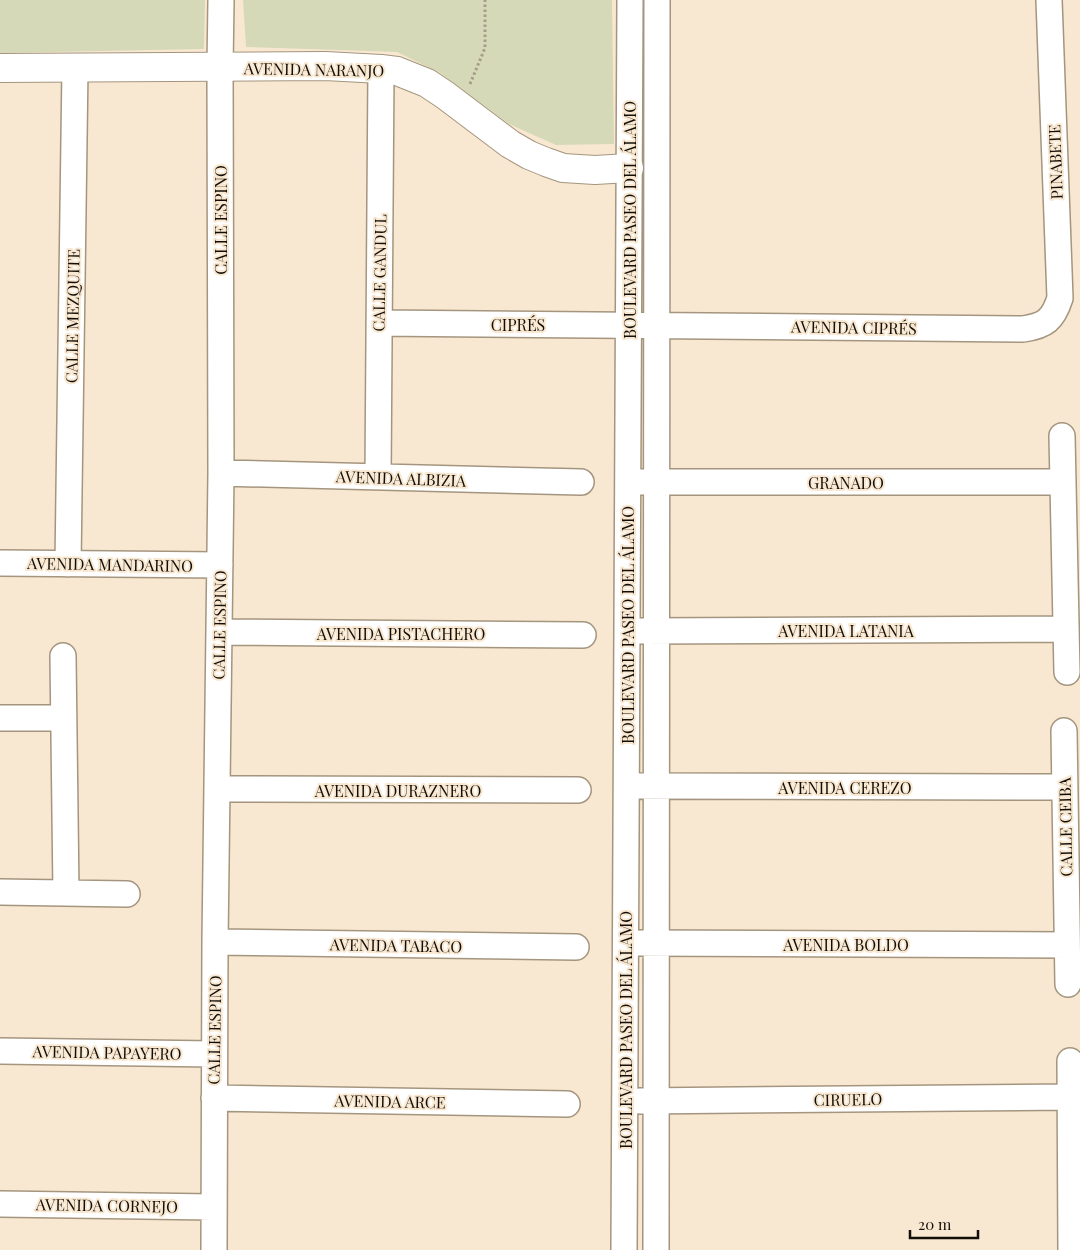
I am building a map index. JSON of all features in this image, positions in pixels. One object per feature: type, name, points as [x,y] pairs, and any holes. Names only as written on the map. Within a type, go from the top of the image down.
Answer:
[{"type":"street","name":"CALLE ESPINO","points":[[214,1250],[215,942],[221,473],[221,0]]},
{"type":"street","name":"BOULEVARD PASEO DEL ÁLAMO","points":[[624,1250],[630,0]]},
{"type":"street","name":"BOULEVARD PASEO DEL ÁLAMO","points":[[656,1250],[657,0]]},
{"type":"street","name":"PINABETE","points":[[1049,0],[1060,298],[1049,320]]},
{"type":"street","name":"AVENIDA NARANJO","points":[[0,68],[325,66],[381,68],[428,83],[510,144],[546,162],[563,168],[595,170],[630,168]]},
{"type":"street","name":"CALLE MEZQUITE","points":[[68,564],[75,68]]},
{"type":"street","name":"CALLE GANDUL","points":[[378,477],[381,68]]},
{"type":"street","name":"AVENIDA CIPRÉS","points":[[657,325],[1023,329],[1041,325],[1049,320]]},
{"type":"street","name":"CIPRÉS","points":[[379,323],[657,325]]},
{"type":"street","points":[[1062,436],[1067,672]]},
{"type":"street","name":"AVENIDA ALBIZIA","points":[[221,473],[581,482]]},
{"type":"street","name":"GRANADO","points":[[628,482],[1063,482]]},
{"type":"street","name":"AVENIDA MANDARINO","points":[[0,563],[220,566]]},
{"type":"street","name":"AVENIDA LATANIA","points":[[627,631],[1066,629]]},
{"type":"street","name":"AVENIDA PISTACHERO","points":[[219,632],[583,635]]},
{"type":"street","points":[[63,656],[66,893]]},
{"type":"street","points":[[0,718],[63,718]]},
{"type":"street","name":"CALLE CEIBA","points":[[1064,731],[1068,984]]},
{"type":"street","name":"AVENIDA CEREZO","points":[[626,786],[1064,787]]},
{"type":"street","name":"AVENIDA DURAZNERO","points":[[217,789],[578,790]]},
{"type":"street","points":[[0,892],[127,894]]},
{"type":"street","name":"AVENIDA TABACO","points":[[215,942],[576,947]]},
{"type":"street","name":"AVENIDA BOLDO","points":[[626,942],[1067,945]]},
{"type":"street","name":"AVENIDA PAPAYERO","points":[[0,1051],[214,1054]]},
{"type":"street","points":[[1070,1061],[1071,1250]]},
{"type":"street","name":"CIRUELO","points":[[625,1102],[1070,1097]]},
{"type":"street","name":"AVENIDA ARCE","points":[[214,1098],[567,1104]]},
{"type":"street","name":"AVENIDA CORNEJO","points":[[0,1204],[213,1206]]},
{"type":"path","points":[[460,107],[485,48],[485,0]]},
{"type":"green space","points":[[0,0],[205,0],[204,49],[0,53]]},
{"type":"green space","points":[[243,0],[612,0],[614,144],[556,145],[509,124],[440,73],[397,52],[246,47]]}]
